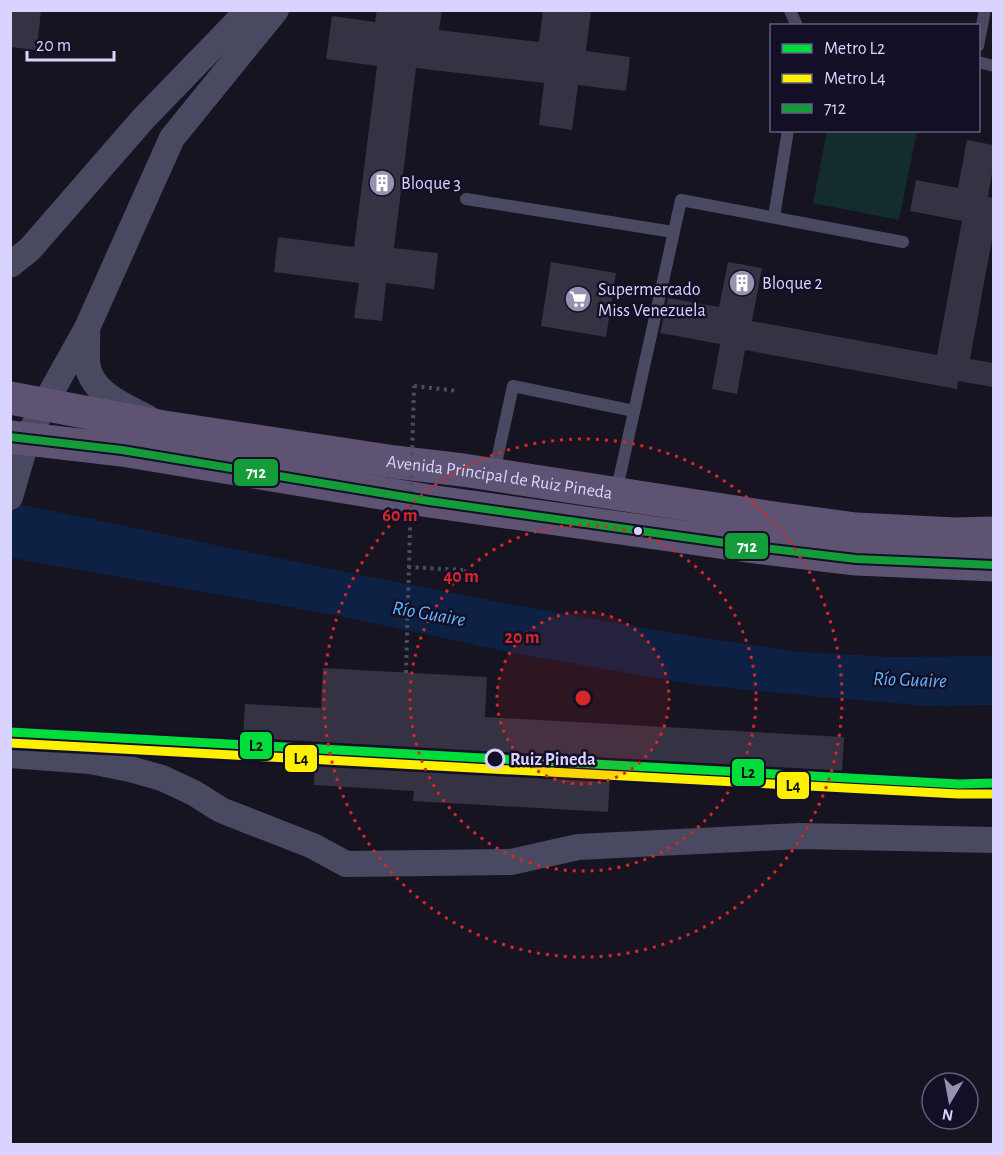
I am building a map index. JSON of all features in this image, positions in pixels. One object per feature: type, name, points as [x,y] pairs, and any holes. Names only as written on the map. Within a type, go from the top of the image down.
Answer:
[{"type":"main road","name":"Avenida Principal de Ruiz Pineda","points":[[10,398],[164,427],[781,519],[856,529],[955,534],[993,533]]},
{"type":"main road","name":"Avenida Principal de Ruiz Pineda","points":[[19,438],[122,450],[429,501],[736,545],[856,559],[993,565]]},
{"type":"street","points":[[10,265],[30,249],[143,119],[246,10]]},
{"type":"street","points":[[11,496],[19,438],[44,405],[87,328],[172,138],[276,10]]},
{"type":"street","points":[[87,328],[89,371],[97,384],[106,395],[164,427]]},
{"type":"street","points":[[10,754],[90,761],[162,778],[194,793],[221,810],[313,846],[346,864],[511,862],[578,847],[800,836],[993,840]]},
{"type":"lane","points":[[790,10],[797,24]]},
{"type":"lane","points":[[980,36],[985,10]]},
{"type":"lane","points":[[774,218],[788,132]]},
{"type":"lane","points":[[466,199],[673,232]]},
{"type":"lane","points":[[616,494],[681,200],[903,242]]},
{"type":"lane","points":[[493,475],[513,386],[634,411]]},
{"type":"path","points":[[406,673],[414,386],[459,391]]},
{"type":"path","points":[[408,567],[463,570]]},
{"type":"green space","points":[[827,132],[917,132],[899,220],[813,203]]},
{"type":"water","name":"Río Guaire","points":[[10,502],[335,570],[685,635],[800,652],[893,657],[993,656],[993,705],[928,706],[699,685],[523,655],[335,615],[11,558]]},
{"type":"building","points":[[10,10],[41,10],[37,50],[10,47]]},
{"type":"building","name":"Bloque 3","points":[[377,10],[442,10],[439,30],[539,42],[543,10],[591,10],[586,51],[630,57],[626,91],[578,85],[572,130],[539,125],[544,83],[416,68],[394,248],[438,253],[434,289],[386,283],[382,321],[354,318],[359,283],[274,272],[278,237],[354,247],[377,66],[326,59],[332,16],[375,22]]},
{"type":"building","name":"Bloque 2","points":[[967,140],[993,145],[993,167],[988,197],[993,198],[993,234],[970,359],[993,363],[993,387],[958,381],[957,389],[745,350],[737,394],[712,389],[720,344],[660,333],[668,298],[719,307],[728,262],[762,268],[752,321],[937,355],[962,221],[910,211],[916,180],[958,188]]},
{"type":"building","name":"Supermercado Miss Venezuela","points":[[551,262],[616,273],[606,337],[541,326]]},
{"type":"building","points":[[323,668],[487,677],[485,717],[844,737],[841,789],[610,776],[608,812],[413,801],[414,791],[314,785],[315,759],[242,755],[245,704],[321,708]]},
{"type":"metro line","name":"L2","points":[[10,732],[959,784],[994,783]]},
{"type":"metro line","name":"L4","points":[[10,743],[958,794],[994,794]]},
{"type":"transit line","name":"712","points":[[10,437],[122,450],[429,501],[747,546],[856,559],[994,565]]},
{"type":"place","name":"Bloque 3","points":[[382,183]]},
{"type":"place","name":"Bloque 2","points":[[742,283]]},
{"type":"place","name":"Supermercado Miss Venezuela","points":[[578,299]]},
{"type":"place","name":"Ruiz Pineda","points":[[495,759]]}]
